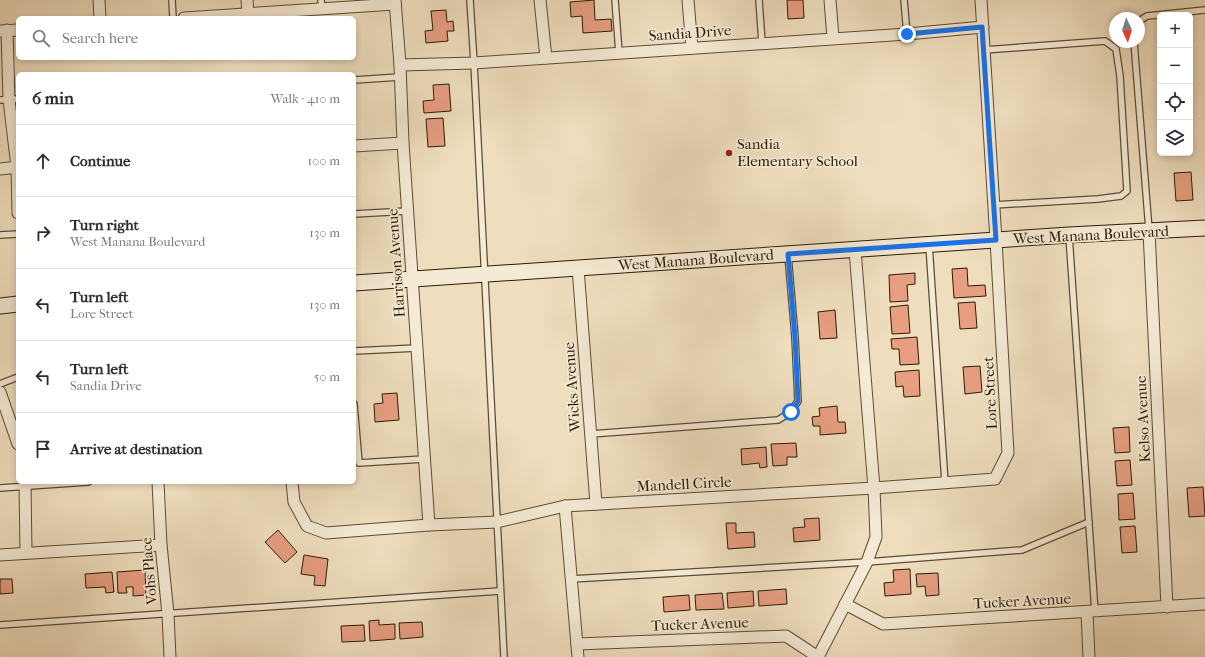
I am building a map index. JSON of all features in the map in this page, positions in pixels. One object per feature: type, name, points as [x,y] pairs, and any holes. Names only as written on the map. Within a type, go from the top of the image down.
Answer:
[{"type":"street","points":[[99,0],[100,16]]},
{"type":"street","points":[[247,0],[248,14]]},
{"type":"street","points":[[540,0],[546,58]]},
{"type":"street","points":[[688,0],[692,48]]},
{"type":"street","points":[[830,0],[833,38]]},
{"type":"street","name":"Lore Street","points":[[874,488],[995,479],[1008,453],[981,0]]},
{"type":"street","points":[[216,16],[248,14],[321,5],[395,2]]},
{"type":"street","name":"Harrison Avenue","points":[[395,2],[429,525]]},
{"type":"street","name":"Sandia Drive","points":[[400,65],[474,63],[907,34],[982,27]]},
{"type":"street","points":[[8,30],[9,100],[16,159]]},
{"type":"street","points":[[356,146],[403,143]]},
{"type":"street","points":[[0,169],[16,167]]},
{"type":"street","name":"West Manana Boulevard","points":[[356,283],[996,240],[1205,228]]},
{"type":"street","name":"Kelso Avenue","points":[[1149,231],[1167,606]]},
{"type":"street","points":[[818,657],[867,562],[876,537],[874,488],[855,250]]},
{"type":"street","name":"Wicks Avenue","points":[[578,268],[596,504]]},
{"type":"street","points":[[0,306],[16,304]]},
{"type":"street","points":[[0,392],[16,438]]},
{"type":"street","points":[[25,484],[26,553]]},
{"type":"street","name":"Vohs Place","points":[[158,484],[161,546],[168,614],[170,657]]},
{"type":"street","name":"Mandell Circle","points":[[292,484],[294,502],[307,526],[326,533],[429,525],[497,522],[565,506],[874,488]]},
{"type":"street","points":[[565,506],[578,657]]},
{"type":"street","points":[[0,554],[161,546]]},
{"type":"street","name":"Tucker Avenue","points":[[845,604],[883,624],[1205,604]]},
{"type":"street","points":[[1089,657],[1091,612]]},
{"type":"street","name":"Tucker Avenue","points":[[577,644],[786,636],[818,657]]},
{"type":"lane","points":[[172,0],[173,16]]},
{"type":"lane","points":[[470,0],[504,657]]},
{"type":"lane","points":[[615,0],[618,53]]},
{"type":"lane","points":[[759,0],[762,43]]},
{"type":"lane","points":[[904,0],[907,34]]},
{"type":"lane","points":[[1145,17],[1205,10]]},
{"type":"lane","points":[[984,50],[1105,41],[1116,49],[1121,92],[1127,191],[1121,196],[1105,198],[994,205]]},
{"type":"lane","points":[[1134,48],[1149,231]]},
{"type":"lane","points":[[356,80],[400,77]]},
{"type":"lane","points":[[356,214],[408,211]]},
{"type":"lane","points":[[0,235],[16,234]]},
{"type":"lane","points":[[1069,236],[1089,522],[1091,612]]},
{"type":"lane","points":[[929,245],[945,482]]},
{"type":"lane","points":[[591,434],[778,420],[791,412],[798,401],[795,337],[788,254]]},
{"type":"lane","points":[[356,351],[417,348]]},
{"type":"lane","points":[[0,384],[16,378]]},
{"type":"lane","points":[[356,428],[359,463],[424,459]]},
{"type":"lane","points":[[0,488],[25,484]]},
{"type":"lane","points":[[571,579],[867,562],[1022,550],[1089,522]]},
{"type":"lane","points":[[0,625],[500,591]]},
{"type":"building","points":[[594,0],[595,20],[611,19],[612,31],[583,33],[582,16],[571,17],[570,2]]},
{"type":"building","points":[[787,0],[803,0],[804,18],[788,19]]},
{"type":"building","points":[[446,10],[447,22],[453,21],[454,31],[447,31],[448,41],[426,43],[425,31],[433,30],[431,11]]},
{"type":"building","points":[[449,84],[451,111],[424,113],[423,101],[434,100],[433,85]]},
{"type":"building","points":[[443,118],[445,146],[428,147],[426,119]]},
{"type":"building","points":[[1191,172],[1193,200],[1176,201],[1174,173]]},
{"type":"building","points":[[967,268],[968,286],[985,285],[986,296],[954,298],[952,269]]},
{"type":"building","points":[[915,273],[915,284],[907,285],[908,301],[890,302],[889,275]]},
{"type":"building","points":[[975,302],[977,328],[960,329],[958,303]]},
{"type":"building","points":[[908,305],[910,333],[892,334],[890,307]]},
{"type":"building","points":[[835,310],[837,338],[820,339],[818,312]]},
{"type":"building","points":[[917,337],[919,364],[900,365],[899,349],[892,349],[891,339]]},
{"type":"building","points":[[980,366],[982,392],[965,394],[963,367]]},
{"type":"building","points":[[919,370],[920,396],[904,397],[903,386],[896,387],[895,372]]},
{"type":"building","points":[[397,393],[399,420],[375,422],[374,404],[383,403],[382,394]]},
{"type":"building","points":[[837,406],[838,422],[845,422],[846,433],[820,435],[820,426],[813,426],[812,417],[820,416],[819,408]]},
{"type":"building","points":[[1129,427],[1130,452],[1115,453],[1113,428]]},
{"type":"building","points":[[796,443],[797,457],[787,457],[787,465],[773,466],[771,444]]},
{"type":"building","points":[[766,447],[767,467],[760,468],[759,463],[742,465],[741,449]]},
{"type":"building","points":[[1130,460],[1132,485],[1117,486],[1115,461]]},
{"type":"building","points":[[1203,487],[1205,516],[1189,517],[1187,488]]},
{"type":"building","points":[[1133,493],[1135,519],[1119,520],[1118,494]]},
{"type":"building","points":[[819,518],[820,540],[794,542],[793,528],[805,527],[804,519]]},
{"type":"building","points":[[726,523],[736,523],[736,533],[754,532],[755,547],[728,549]]},
{"type":"building","points":[[1135,526],[1137,552],[1122,553],[1120,527]]},
{"type":"building","points":[[278,530],[297,552],[285,563],[265,542]]},
{"type":"building","points":[[304,555],[328,559],[325,586],[314,585],[315,576],[301,574]]},
{"type":"building","points":[[910,569],[911,594],[885,596],[884,583],[894,582],[893,570]]},
{"type":"building","points":[[145,570],[146,595],[133,596],[133,587],[126,587],[127,593],[118,593],[117,572]]},
{"type":"building","points":[[112,572],[114,592],[106,593],[105,587],[86,588],[85,574]]},
{"type":"building","points":[[938,573],[939,595],[926,596],[925,586],[917,587],[916,574]]},
{"type":"building","points":[[0,579],[12,579],[13,593],[0,594]]},
{"type":"building","points":[[786,589],[787,604],[759,606],[758,591]]},
{"type":"building","points":[[753,591],[754,606],[728,608],[727,593]]},
{"type":"building","points":[[722,593],[724,609],[696,610],[695,595]]},
{"type":"building","points":[[689,595],[690,610],[664,612],[663,597]]},
{"type":"building","points":[[379,620],[379,625],[395,624],[395,639],[370,641],[369,621]]},
{"type":"building","points":[[422,622],[423,637],[400,639],[399,623]]},
{"type":"building","points":[[364,625],[365,641],[342,642],[341,626]]},
{"type":"place","name":"Sandia Elementary School","points":[[729,153]]},
{"type":"route","points":[[791,412],[798,401],[795,337],[788,254],[996,240],[982,27],[907,34]]}]
